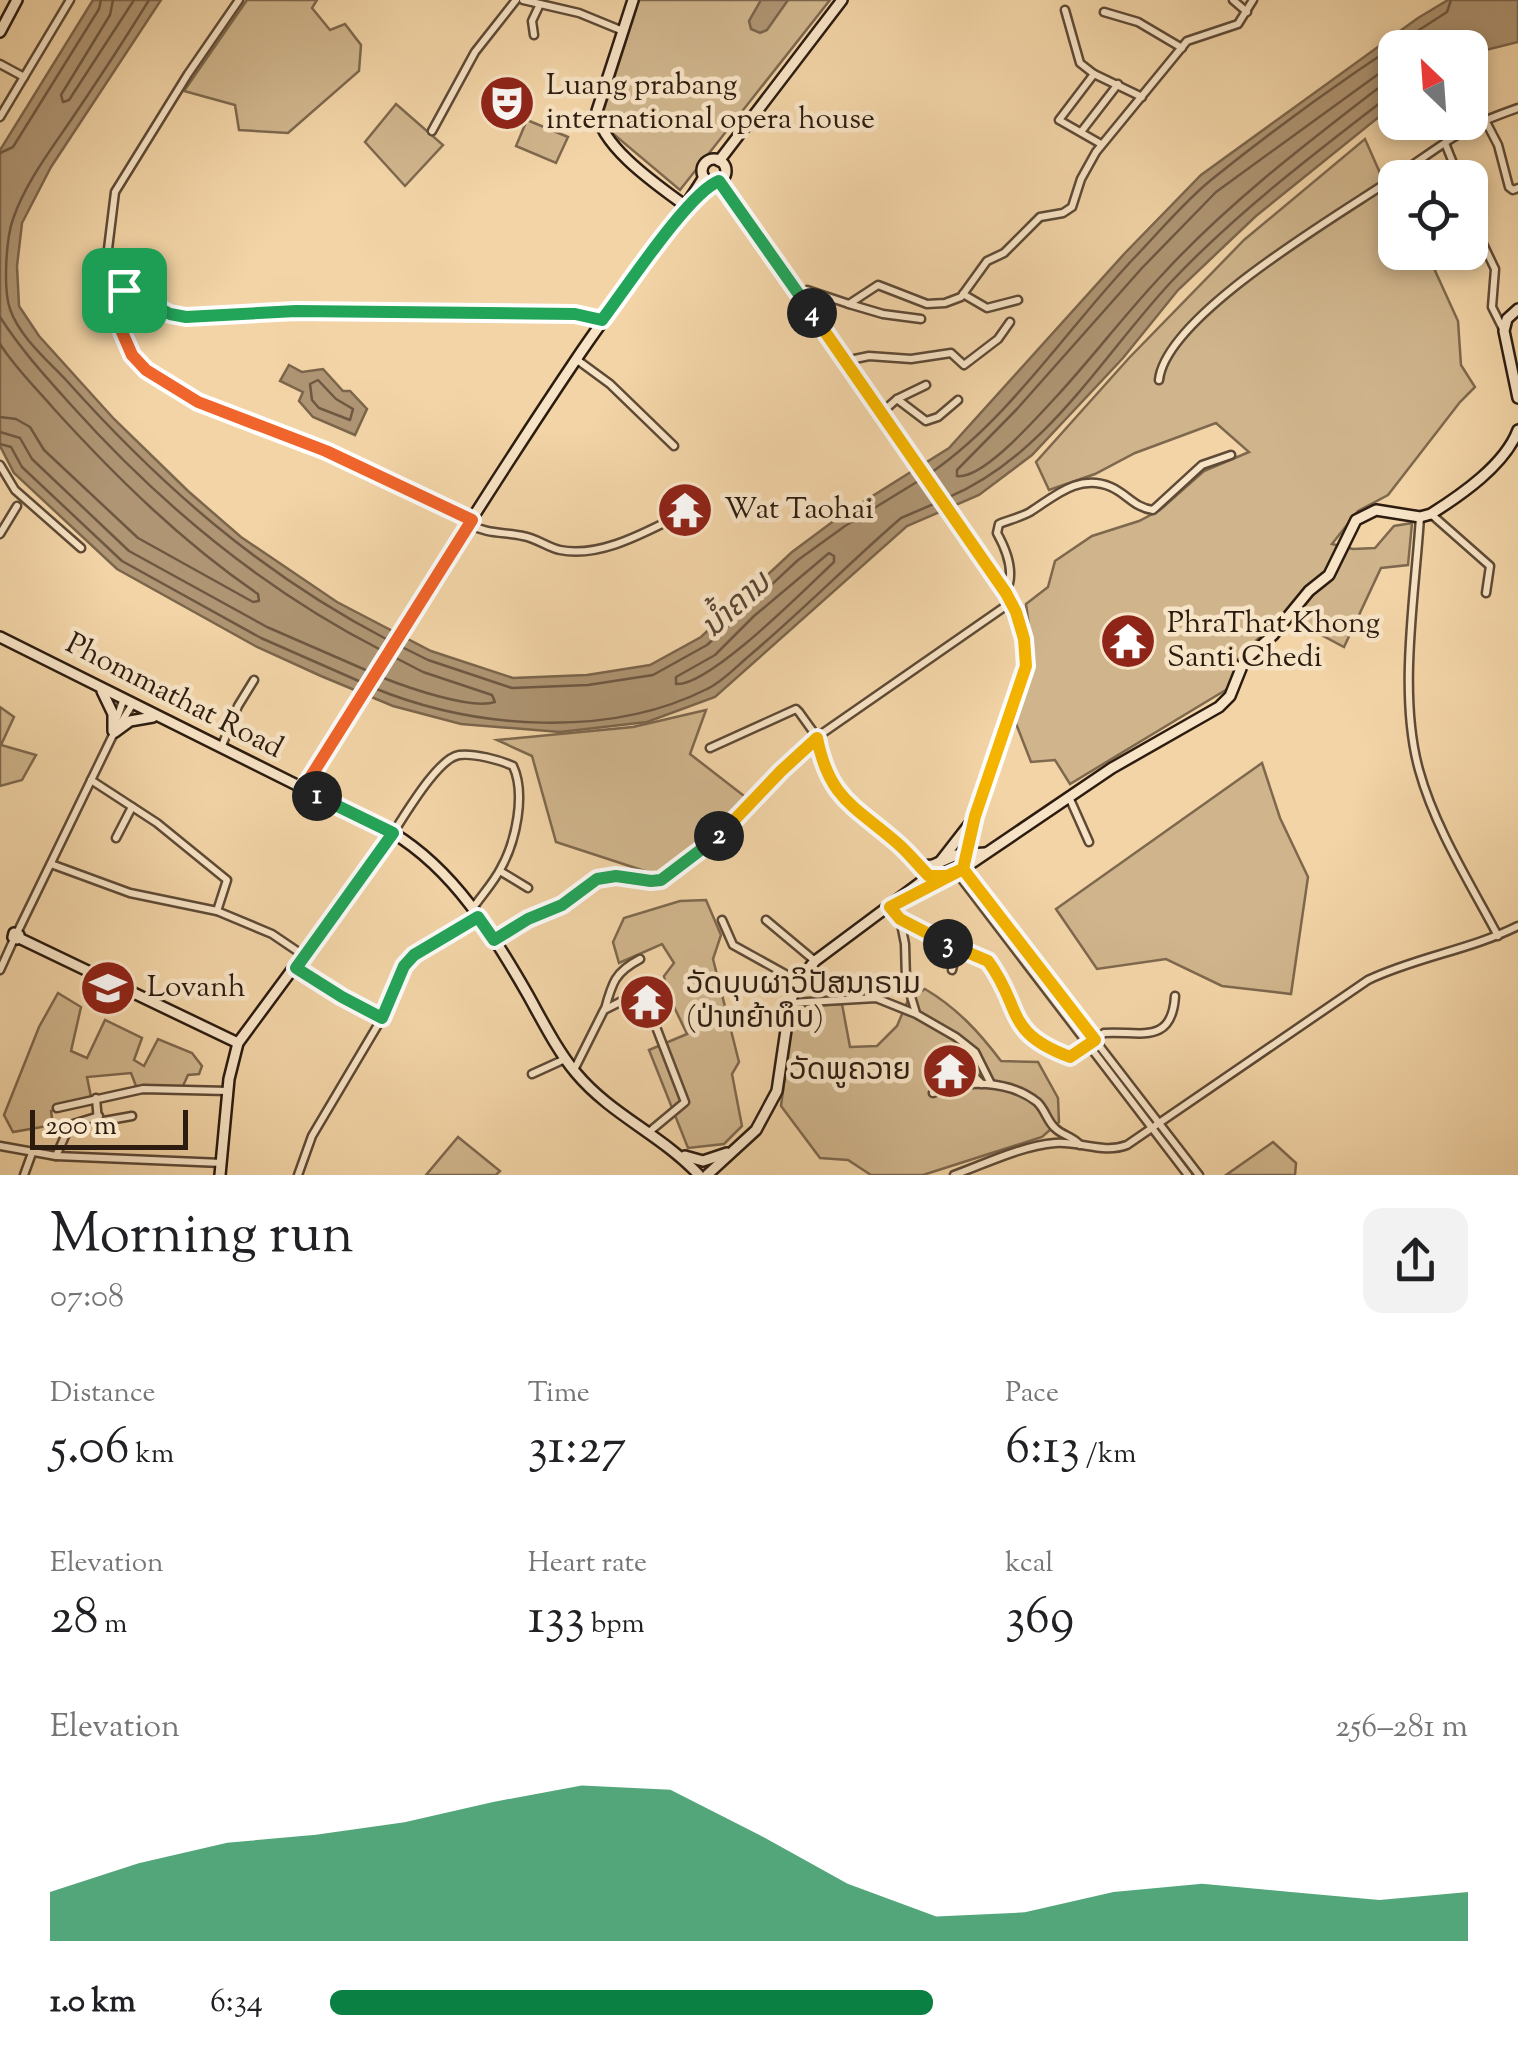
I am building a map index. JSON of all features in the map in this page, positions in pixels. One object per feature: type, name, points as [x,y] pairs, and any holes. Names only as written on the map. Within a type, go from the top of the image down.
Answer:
[{"type":"street","points":[[0,32],[17,0]]},
{"type":"street","points":[[0,116],[70,0]]},
{"type":"street","points":[[240,0],[188,74],[115,192],[108,249],[114,280],[124,290],[170,314],[186,317],[296,311],[575,314],[602,320]]},
{"type":"street","points":[[432,132],[475,52],[520,0],[579,13],[623,31]]},
{"type":"street","points":[[634,0],[597,111],[598,119],[611,142],[685,210]]},
{"type":"street","points":[[720,161],[842,0]]},
{"type":"street","points":[[1232,0],[1248,12]]},
{"type":"street","points":[[849,304],[878,285],[928,304],[945,303],[963,294],[987,261],[1004,253],[1040,216],[1063,214],[1072,207],[1081,179],[1102,145],[1187,41],[1238,24],[1254,0]]},
{"type":"street","points":[[534,35],[532,21],[540,4]]},
{"type":"street","points":[[1066,10],[1080,63],[1094,74],[1142,96]]},
{"type":"street","points":[[1104,12],[1138,22],[1182,48]]},
{"type":"street","points":[[0,64],[24,77]]},
{"type":"street","points":[[1094,74],[1059,118],[1102,145]]},
{"type":"street","points":[[1081,132],[1118,84]]},
{"type":"street","points":[[1488,119],[1518,108]]},
{"type":"street","points":[[1488,126],[1510,187],[1518,188]]},
{"type":"street","points":[[1159,380],[1160,368],[1182,338],[1222,296],[1275,255],[1450,140]]},
{"type":"street","points":[[1445,143],[1452,160]]},
{"type":"street","points":[[303,789],[406,621],[576,359],[685,210],[712,180],[725,172],[720,161]]},
{"type":"street","points":[[720,161],[705,164],[712,180],[798,292],[965,532],[1008,598],[1024,639],[1026,666],[957,873]]},
{"type":"street","points":[[1488,255],[1495,269],[1492,307],[1504,332],[1518,398]]},
{"type":"street","points":[[124,290],[122,332],[132,355],[146,370],[198,402],[326,451],[471,522],[480,530],[528,536],[558,550],[574,552],[628,540],[674,518]]},
{"type":"street","points":[[798,292],[807,290],[883,314],[921,319]]},
{"type":"street","points":[[963,294],[987,308],[1018,300]]},
{"type":"street","points":[[1504,332],[1507,320],[1518,309]]},
{"type":"street","points":[[845,362],[869,356],[910,360],[951,353],[964,365],[998,338],[1010,322]]},
{"type":"street","points":[[576,359],[610,384],[674,446]]},
{"type":"street","points":[[880,413],[897,399],[926,385]]},
{"type":"street","points":[[897,399],[926,422],[958,400]]},
{"type":"street","points":[[1498,936],[1433,810],[1419,770],[1410,728],[1411,651],[1426,516],[1504,453],[1518,430]]},
{"type":"street","points":[[494,940],[528,919],[562,905],[597,879],[664,878],[724,832],[817,738],[1008,598],[1012,581],[1005,548],[997,533],[999,524],[1030,512],[1058,490],[1089,484],[1108,485],[1141,508],[1153,510],[1202,465],[1231,455]]},
{"type":"street","points":[[0,465],[15,490],[81,548]]},
{"type":"street","points":[[0,534],[16,506]]},
{"type":"street","points":[[707,1175],[756,1130],[777,1091],[790,1003],[798,982],[814,961],[904,898],[957,873],[1069,796],[1219,707],[1230,696],[1244,661],[1274,635],[1309,591],[1328,576],[1356,520],[1376,510],[1426,516],[1490,566],[1486,593]]},
{"type":"street","name":"Phommathat Road","points":[[0,637],[393,833],[430,858],[494,940],[574,1070],[608,1106],[678,1153],[698,1175]]},
{"type":"street","points":[[221,748],[238,706],[254,680]]},
{"type":"street","points":[[100,689],[111,707],[114,734]]},
{"type":"street","points":[[0,970],[127,703]]},
{"type":"street","points":[[710,748],[796,710],[817,738],[831,784],[858,814],[894,841],[929,876]]},
{"type":"street","points":[[114,734],[130,721],[157,717]]},
{"type":"street","points":[[220,1175],[228,1091],[238,1043],[437,770],[462,754],[511,764],[518,779],[519,796],[509,848],[500,871],[475,913],[404,966],[382,1018],[312,1136],[298,1175]]},
{"type":"street","points":[[92,780],[227,880],[217,911]]},
{"type":"street","points":[[1069,796],[1089,842]]},
{"type":"street","points":[[116,838],[132,807]]},
{"type":"street","points":[[904,898],[944,861],[975,816]]},
{"type":"street","points":[[920,866],[966,854],[988,853]]},
{"type":"street","points":[[50,864],[130,893],[217,911],[272,934],[304,956]]},
{"type":"street","points":[[500,871],[528,888]]},
{"type":"street","points":[[929,876],[957,873]]},
{"type":"street","points":[[957,873],[1199,1175]]},
{"type":"street","points":[[890,907],[900,919],[988,961],[1017,1021],[1030,1038],[1070,1057],[1104,1033],[1139,1036],[1156,1031],[1171,1015],[1175,996]]},
{"type":"street","points":[[900,919],[906,944],[906,980],[916,1014]]},
{"type":"street","points":[[722,920],[732,945],[798,982]]},
{"type":"street","points":[[766,920],[814,961]]},
{"type":"street","points":[[954,1175],[1035,1146],[1061,1142],[1108,1150],[1139,1138],[1368,980],[1518,926]]},
{"type":"street","points":[[0,929],[238,1043]]},
{"type":"street","points":[[952,970],[957,948]]},
{"type":"street","points":[[574,1070],[622,968],[640,960]]},
{"type":"street","points":[[296,968],[382,1018]]},
{"type":"street","points":[[604,1010],[632,996],[637,1004],[642,1003],[684,1097],[682,1106],[649,1132]]},
{"type":"street","points":[[790,1003],[876,998],[916,1014],[956,1036],[975,1052],[986,1084]]},
{"type":"street","points":[[954,1057],[986,1084]]},
{"type":"street","points":[[532,1074],[565,1059]]},
{"type":"street","points":[[933,1094],[961,1086],[1006,1086],[1038,1103],[1054,1128],[1080,1145]]},
{"type":"street","points":[[56,1108],[144,1089],[228,1091]]},
{"type":"street","points":[[96,1098],[100,1122],[132,1116]]},
{"type":"street","points":[[56,1156],[70,1125],[98,1116]]},
{"type":"street","points":[[1156,1126],[1188,1175]]},
{"type":"street","points":[[1139,1138],[1150,1142]]},
{"type":"street","points":[[0,1146],[56,1156],[222,1163]]},
{"type":"street","points":[[678,1153],[703,1161],[734,1150]]},
{"type":"street","points":[[719,1175],[734,1150]]},
{"type":"street","points":[[24,1175],[32,1153]]},
{"type":"street","points":[[678,1153],[685,1175]]},
{"type":"shaded area","points":[[247,0],[317,0],[312,8],[330,30],[345,24],[361,45],[359,71],[288,133],[239,130],[235,105],[184,91]]},
{"type":"shaded area","points":[[639,0],[830,0],[680,190],[605,123],[604,109]]},
{"type":"shaded area","points":[[396,104],[443,145],[405,186],[365,142]]},
{"type":"shaded area","points":[[527,120],[568,137],[556,163],[516,146]]},
{"type":"shaded area","points":[[1365,139],[1378,168],[1378,270],[1435,270],[1458,321],[1461,365],[1475,387],[1388,495],[1358,511],[1332,544],[1353,549],[1375,548],[1394,526],[1412,523],[1408,565],[1381,568],[1344,647],[1293,620],[1277,622],[1241,654],[1229,688],[1070,784],[1055,760],[1031,762],[1015,721],[1033,657],[1026,604],[1048,587],[1055,561],[1092,536],[1160,510],[1204,471],[1249,452],[1216,423],[1049,490],[1036,462],[1129,358],[1244,240]]},
{"type":"shaded area","points":[[0,707],[14,717],[1,745],[36,755],[22,780],[0,786]]},
{"type":"shaded area","points":[[706,710],[690,754],[748,799],[657,875],[556,842],[532,756],[497,740],[633,727]]},
{"type":"shaded area","points":[[1262,763],[1280,818],[1308,877],[1291,994],[1222,986],[1166,959],[1097,969],[1056,909]]},
{"type":"shaded area","points":[[706,900],[721,935],[713,959],[739,1062],[732,1074],[742,1126],[724,1144],[688,1148],[649,1050],[687,1034],[666,990],[664,976],[674,963],[662,944],[619,963],[613,942],[624,918],[680,901]]},
{"type":"shaded area","points":[[925,989],[967,1021],[1001,1061],[1038,1062],[1058,1098],[1059,1122],[1042,1137],[923,1175],[871,1175],[848,1160],[820,1158],[781,1106],[794,1007],[842,1004],[850,1047],[877,1046],[897,1026],[908,1000]]},
{"type":"shaded area","points":[[58,993],[81,1007],[71,1051],[87,1058],[105,1020],[142,1038],[134,1060],[144,1066],[158,1039],[192,1053],[202,1066],[199,1074],[188,1075],[182,1088],[136,1086],[131,1073],[87,1077],[91,1097],[51,1111],[53,1125],[13,1132],[4,1115],[39,1027]]},
{"type":"shaded area","points":[[458,1137],[500,1171],[496,1175],[426,1175]]},
{"type":"shaded area","points":[[1273,1142],[1296,1163],[1295,1175],[1226,1175]]},
{"type":"water","name":"ນ້ຳຄານ","points":[[93,0],[161,0],[51,167],[22,223],[17,266],[19,306],[39,336],[114,419],[188,491],[241,537],[337,602],[431,651],[513,678],[587,675],[650,665],[701,637],[792,552],[839,517],[949,448],[1201,175],[1378,47],[1378,118],[1256,216],[1178,290],[1123,358],[1032,455],[979,495],[907,526],[715,697],[647,722],[560,732],[461,724],[393,706],[257,647],[117,569],[14,473],[0,446],[0,150]]},
{"type":"water","points":[[761,0],[788,0],[767,30],[760,33],[751,29],[749,21]]},
{"type":"water","points":[[1448,0],[1518,0],[1518,42],[1488,50],[1488,30],[1401,30]]},
{"type":"water","points":[[289,365],[302,372],[323,369],[367,409],[355,435],[313,417],[299,401],[303,392],[280,381]]},
{"type":"place","name":"Luang prabang international opera house","points":[[507,103]]},
{"type":"place","name":"Wat Taohai","points":[[685,510]]},
{"type":"place","name":"PhraThat Khong Santi Chedi","points":[[1128,641]]},
{"type":"place","name":"Lovanh","points":[[108,988]]},
{"type":"place","name":"ວັດບຸບຜາວິປັສນາຣາມ (ປ່າຫຍ້າທຶບ)","points":[[647,1002]]},
{"type":"place","name":"ວັດພູຄວາຍ","points":[[950,1071]]},
{"type":"route","points":[[124,290],[122,332],[132,355],[146,370],[198,402],[326,451],[472,520],[303,789],[393,833],[296,968],[382,1018],[404,966],[420,950],[478,917],[494,940],[528,919],[557,908],[592,881],[604,877],[661,880],[724,832],[817,738],[831,784],[842,797],[929,876],[941,878],[963,869],[1095,1040],[1070,1057],[1030,1038],[1017,1021],[988,961],[900,919],[890,907],[963,869],[975,816],[1026,666],[1024,639],[1011,602],[965,532],[719,181],[688,207],[602,320],[575,314],[296,311],[186,317],[170,314],[124,290]]}]
